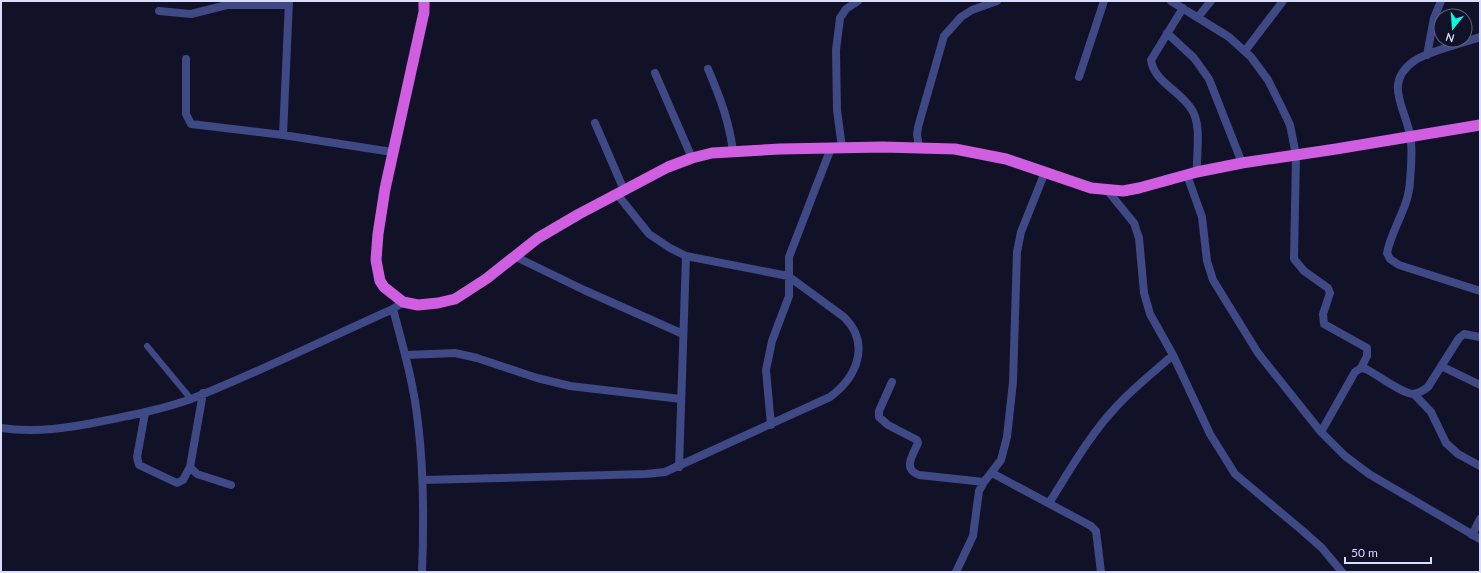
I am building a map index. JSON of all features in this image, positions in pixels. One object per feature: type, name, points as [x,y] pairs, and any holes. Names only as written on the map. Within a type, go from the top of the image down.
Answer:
[{"type":"highway","points":[[424,1],[424,12],[392,152],[380,216],[376,260],[380,281],[391,294],[403,302],[418,305],[438,303],[455,299],[486,279],[538,238],[668,167],[692,158],[733,151],[836,148],[955,149],[1006,159],[1068,181],[1107,190],[1123,191],[1192,173],[1242,163],[1480,125]]},
{"type":"street","points":[[770,424],[766,370],[772,341],[789,296],[788,276],[793,244],[836,148],[836,50],[840,18],[846,9],[858,1]]},
{"type":"street","points":[[919,148],[917,134],[918,127],[944,36],[961,17],[972,10],[996,1]]},
{"type":"street","points":[[1080,77],[1104,1]]},
{"type":"street","points":[[1171,1],[1229,37],[1245,51],[1268,80],[1290,125],[1296,155],[1294,259],[1304,271],[1328,288],[1330,293],[1323,314],[1324,324],[1367,348],[1367,356],[1361,368],[1355,372],[1321,432]]},
{"type":"street","points":[[1198,17],[1211,1]]},
{"type":"street","points":[[1245,51],[1283,1]]},
{"type":"street","points":[[1427,55],[1434,18],[1441,1]]},
{"type":"street","points":[[160,11],[191,14],[227,5],[289,3],[283,135]]},
{"type":"street","points":[[1183,8],[1151,60],[1152,67],[1156,74],[1186,102],[1195,117],[1197,130],[1192,173],[1202,217],[1207,261],[1213,280],[1258,353],[1321,432],[1345,456],[1369,474],[1480,540]]},
{"type":"street","points":[[1167,33],[1194,58],[1209,79],[1242,163]]},
{"type":"street","points":[[1480,37],[1415,60],[1400,74],[1398,99],[1410,136],[1408,196],[1387,253],[1390,259],[1399,265],[1480,291]]},
{"type":"street","points":[[186,59],[186,114],[191,124],[283,135],[392,152]]},
{"type":"street","points":[[708,69],[723,103],[729,122],[733,151]]},
{"type":"street","points":[[655,73],[692,158]]},
{"type":"street","points":[[423,480],[646,474],[665,472],[830,398],[843,387],[856,367],[859,352],[857,336],[851,325],[788,276],[686,256],[670,248],[649,234],[621,192],[595,123]]},
{"type":"street","points":[[956,572],[973,536],[976,504],[984,482],[1001,460],[1008,437],[1013,382],[1017,252],[1021,232],[1045,172]]},
{"type":"street","points":[[1107,190],[1134,223],[1139,238],[1147,304],[1161,336],[1173,355],[1210,434],[1235,474],[1322,548],[1342,572]]},
{"type":"street","points":[[514,256],[584,290],[683,334]]},
{"type":"street","points":[[679,467],[686,256]]},
{"type":"street","points":[[1,428],[41,431],[83,426],[144,413],[191,399],[393,309],[403,302]]},
{"type":"street","points":[[393,309],[406,355],[418,422],[423,480],[422,572]]},
{"type":"street","points":[[1361,368],[1366,369],[1406,392],[1414,394],[1421,392],[1428,387],[1459,338],[1464,334],[1480,337]]},
{"type":"street","points":[[406,355],[455,353],[477,358],[537,378],[570,386],[681,399]]},
{"type":"street","points":[[1049,503],[1088,440],[1117,405],[1173,355]]},
{"type":"street","points":[[1441,366],[1480,385]]},
{"type":"street","points":[[892,382],[879,411],[879,417],[888,425],[917,440],[918,443],[909,467],[913,472],[919,475],[984,482]]},
{"type":"street","points":[[144,413],[137,457],[139,465],[177,483],[183,480],[190,467],[203,393]]},
{"type":"street","points":[[1414,394],[1431,412],[1446,443],[1458,454],[1480,466]]},
{"type":"street","points":[[190,467],[197,474],[231,484]]},
{"type":"street","points":[[992,473],[1086,523],[1096,531],[1101,572]]},
{"type":"street","points":[[1472,535],[1480,519]]},
{"type":"lane","points":[[147,346],[191,399]]}]
